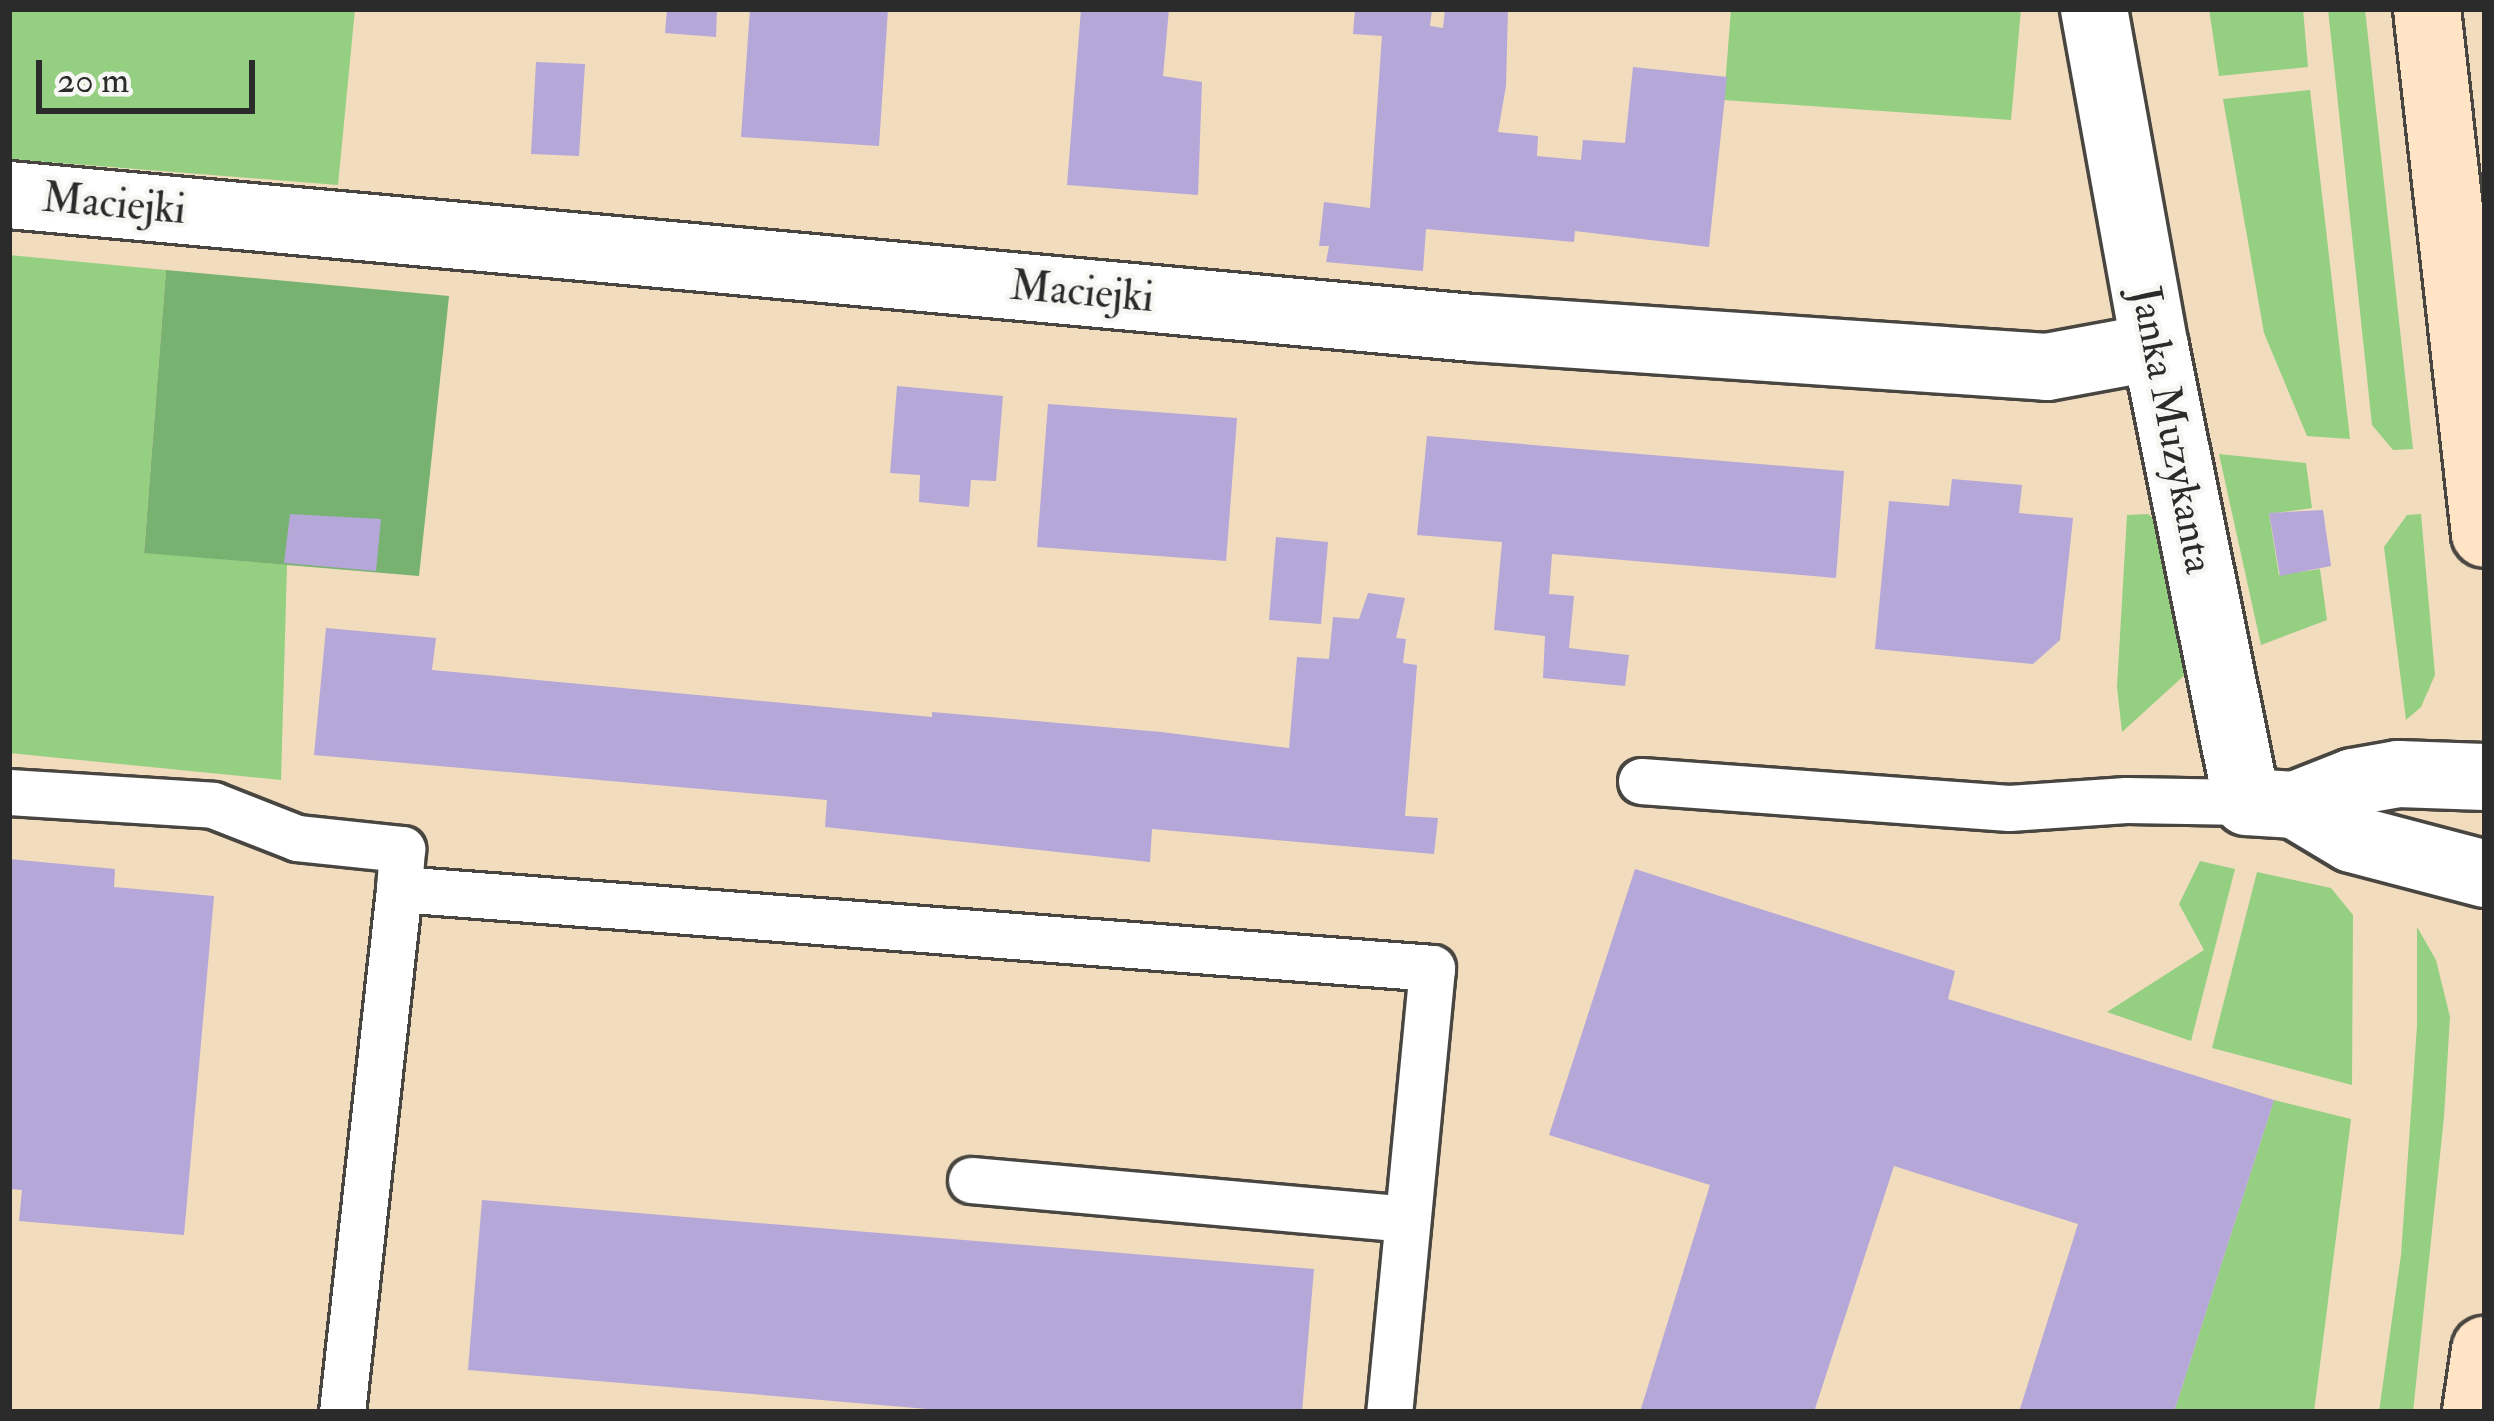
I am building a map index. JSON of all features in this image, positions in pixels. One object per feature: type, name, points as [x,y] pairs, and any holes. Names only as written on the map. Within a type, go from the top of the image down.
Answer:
[{"type":"main road","points":[[2427,9],[2485,534]]},
{"type":"main road","points":[[2476,1412],[2485,1350]]},
{"type":"street","name":"Janka Muzykanta","points":[[2094,9],[2155,347],[2271,804]]},
{"type":"street","name":"Maciejki","points":[[9,195],[1544,333],[2047,367],[2155,347]]},
{"type":"street","points":[[2271,804],[2398,774],[2485,777]]},
{"type":"street","points":[[2271,804],[2352,839],[2485,874]]},
{"type":"lane","points":[[1641,782],[2009,808],[2126,800],[2271,804]]},
{"type":"lane","points":[[9,792],[212,805],[298,838],[402,849],[342,1412]]},
{"type":"lane","points":[[399,889],[1432,968],[1389,1412]]},
{"type":"lane","points":[[970,1180],[1405,1219]]},
{"type":"green space","points":[[9,9],[355,9],[338,185],[9,159]]},
{"type":"green space","points":[[1731,9],[2021,9],[2011,120],[1724,100]]},
{"type":"green space","points":[[2209,9],[2303,9],[2308,67],[2219,76]]},
{"type":"green space","points":[[2328,9],[2365,9],[2413,449],[2393,450],[2372,425]]},
{"type":"green space","points":[[2310,90],[2350,439],[2307,436],[2264,333],[2223,99]]},
{"type":"green space","points":[[9,255],[166,270],[144,552],[287,565],[281,780],[9,753]]},
{"type":"green space","points":[[166,270],[449,296],[419,576],[144,553]]},
{"type":"green space","points":[[2219,454],[2306,463],[2312,508],[2269,514],[2279,575],[2320,569],[2327,620],[2261,645]]},
{"type":"green space","points":[[2148,514],[2161,524],[2187,673],[2122,732],[2117,687],[2127,515]]},
{"type":"green space","points":[[2421,514],[2435,675],[2421,707],[2406,720],[2384,547],[2407,515]]},
{"type":"green space","points":[[2200,861],[2235,869],[2191,1041],[2107,1012],[2204,950],[2179,904]]},
{"type":"green space","points":[[2257,872],[2331,888],[2353,915],[2352,1085],[2212,1048]]},
{"type":"green space","points":[[2417,927],[2436,960],[2450,1017],[2444,1117],[2413,1412],[2379,1412],[2401,1255],[2417,1026]]},
{"type":"green space","points":[[2274,1100],[2351,1119],[2314,1412],[2174,1412]]},
{"type":"building","points":[[667,9],[717,9],[716,37],[665,33]]},
{"type":"building","points":[[750,9],[888,9],[879,146],[741,137]]},
{"type":"building","points":[[1081,9],[1169,9],[1163,76],[1202,82],[1198,195],[1067,185]]},
{"type":"building","points":[[1355,9],[1432,9],[1430,26],[1443,28],[1445,9],[1508,9],[1506,86],[1498,132],[1538,136],[1537,156],[1581,160],[1583,140],[1625,143],[1633,67],[1727,77],[1709,247],[1575,231],[1574,242],[1426,229],[1423,271],[1326,262],[1329,246],[1319,246],[1324,202],[1370,208],[1382,36],[1353,34]]},
{"type":"building","points":[[536,62],[585,64],[579,156],[531,154]]},
{"type":"building","points":[[897,386],[1003,396],[996,481],[971,480],[969,507],[919,502],[920,475],[890,473]]},
{"type":"building","points":[[1048,404],[1237,418],[1226,561],[1037,547]]},
{"type":"building","points":[[1427,436],[1844,471],[1836,578],[1552,554],[1549,594],[1574,596],[1569,648],[1629,655],[1625,686],[1543,678],[1545,636],[1494,630],[1502,542],[1417,535]]},
{"type":"building","points":[[1952,479],[2022,485],[2019,513],[2073,518],[2060,640],[2033,664],[1875,649],[1889,501],[1949,506]]},
{"type":"building","points":[[2323,510],[2331,566],[2280,576],[2269,513]]},
{"type":"building","points":[[290,514],[381,519],[376,571],[284,563]]},
{"type":"building","points":[[1276,537],[1328,542],[1321,624],[1269,620]]},
{"type":"building","points":[[1368,593],[1405,598],[1396,638],[1406,639],[1403,663],[1417,665],[1405,816],[1438,818],[1434,854],[1152,829],[1150,862],[825,827],[827,800],[314,755],[326,628],[436,638],[432,670],[932,717],[932,712],[1161,732],[1289,748],[1297,657],[1329,659],[1333,617],[1359,619]]},
{"type":"building","points":[[9,859],[115,869],[114,887],[214,896],[184,1235],[19,1221],[22,1190],[9,1189]]},
{"type":"building","points":[[1635,869],[1955,971],[1948,999],[2274,1100],[2174,1412],[2019,1412],[2078,1224],[1894,1166],[1814,1412],[1640,1412],[1710,1185],[1549,1135]]},
{"type":"building","points":[[482,1200],[1314,1269],[1302,1412],[963,1412],[468,1370]]}]
